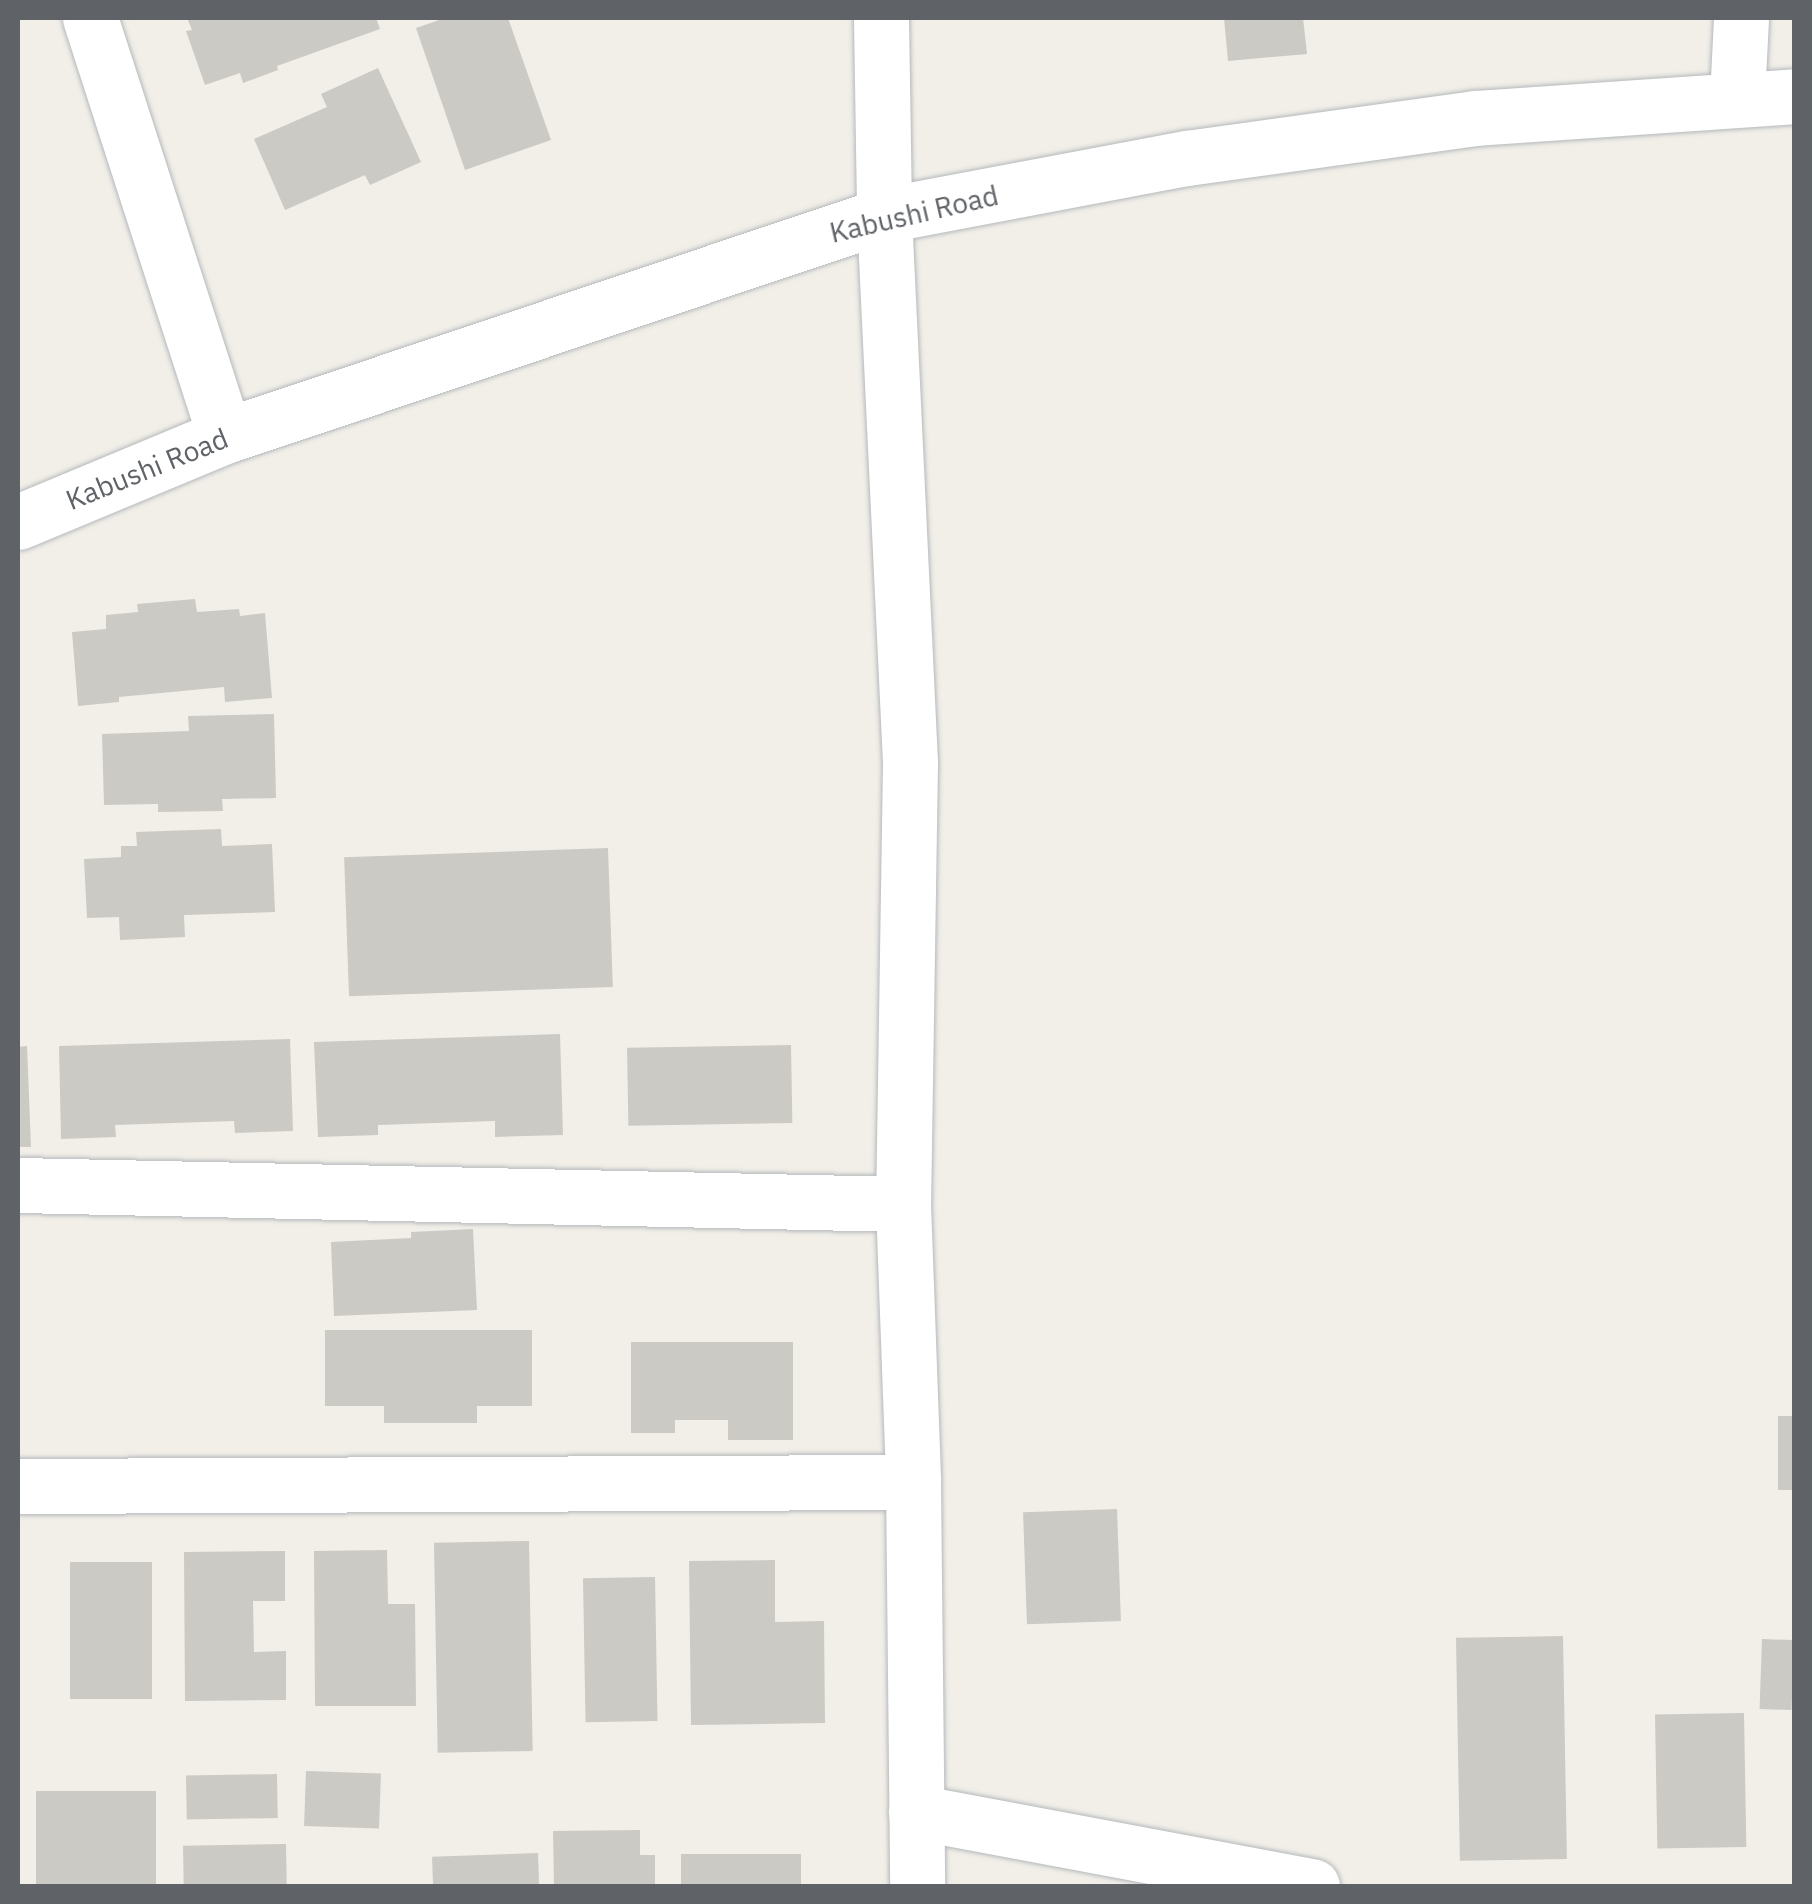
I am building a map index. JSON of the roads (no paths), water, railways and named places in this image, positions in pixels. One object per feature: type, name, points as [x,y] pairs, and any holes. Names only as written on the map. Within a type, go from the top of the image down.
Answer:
[{"type":"street","points":[[90,18],[226,436]]},
{"type":"street","points":[[882,18],[884,215],[910,764],[903,1204],[913,1482],[916,1886]]},
{"type":"street","points":[[1737,98],[1741,18]]},
{"type":"street","name":"Kabushi Road","points":[[18,522],[226,436],[884,215],[1225,152],[1474,118],[1794,96]]},
{"type":"street","points":[[18,1185],[903,1204]]},
{"type":"street","points":[[18,1486],[913,1482]]},
{"type":"street","points":[[916,1812],[1312,1886]]}]
